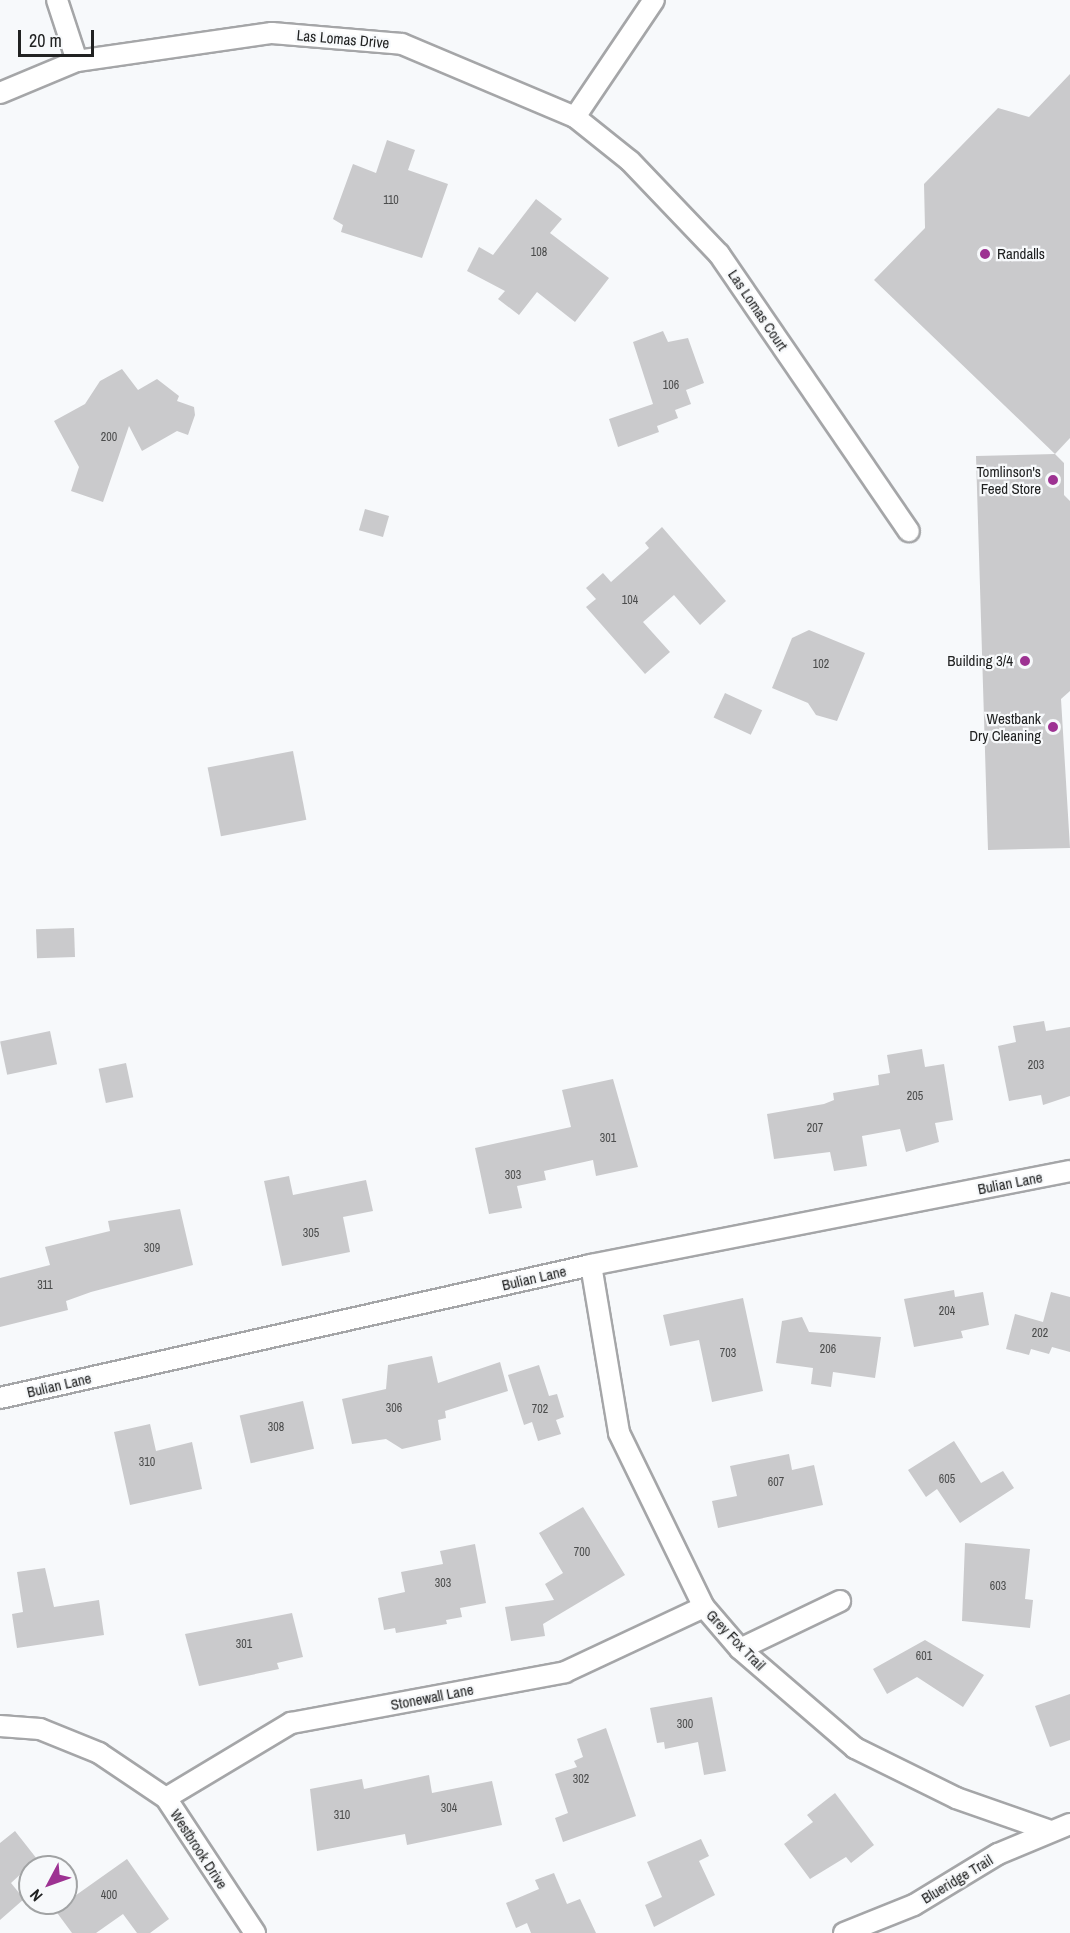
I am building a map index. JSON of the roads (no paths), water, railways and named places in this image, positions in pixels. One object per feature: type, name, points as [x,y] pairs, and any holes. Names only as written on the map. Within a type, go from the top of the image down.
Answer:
[{"type":"street","points":[[57,0],[77,61]]},
{"type":"street","points":[[575,117],[654,0]]},
{"type":"street","name":"Las Lomas Drive","points":[[0,93],[77,61],[272,33],[402,44],[575,117]]},
{"type":"street","name":"Las Lomas Court","points":[[575,117],[630,161],[719,254],[909,531]]},
{"type":"street","name":"Bulian Lane","points":[[0,1398],[591,1265],[1070,1171]]},
{"type":"street","name":"Grey Fox Trail","points":[[591,1265],[619,1433],[704,1607],[740,1649],[855,1748],[956,1798],[1050,1831]]},
{"type":"street","points":[[740,1649],[840,1601]]},
{"type":"street","name":"Stonewall Lane","points":[[166,1798],[291,1723],[565,1672],[704,1607]]},
{"type":"street","name":"Westbrook Drive","points":[[0,1726],[40,1729],[99,1754],[166,1798],[255,1933]]},
{"type":"street","name":"Blueridge Trail","points":[[844,1933],[914,1905],[998,1854],[1070,1824]]},
{"type":"place","name":"Randalls","points":[[985,254]]},
{"type":"place","name":"Tomlinson's Feed Store","points":[[1053,480]]},
{"type":"place","name":"Building 3/4","points":[[1025,661]]},
{"type":"place","name":"Westbank Dry Cleaning","points":[[1053,727]]}]
